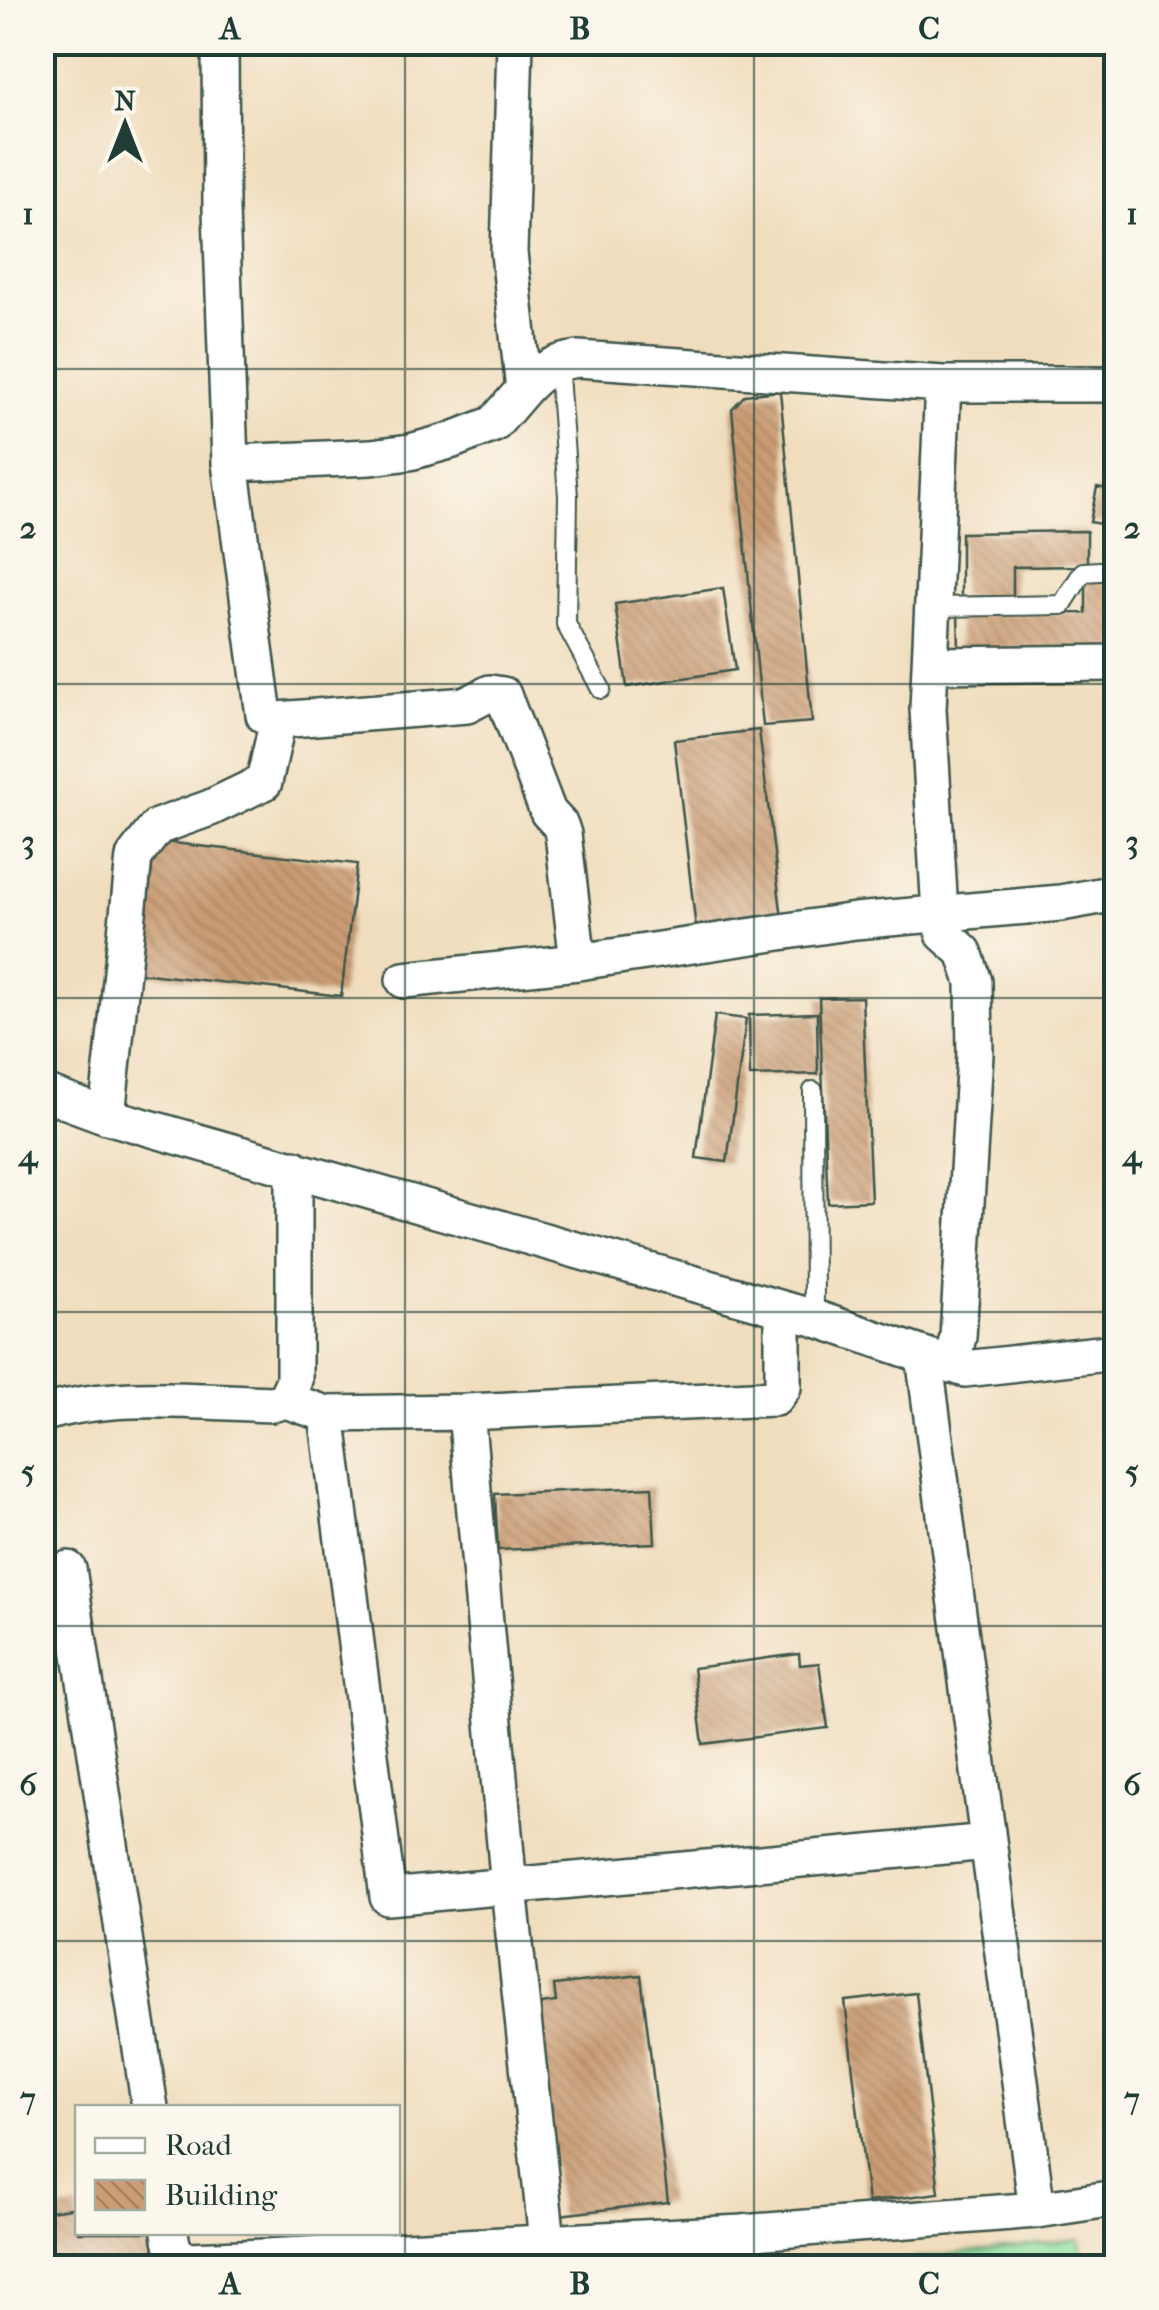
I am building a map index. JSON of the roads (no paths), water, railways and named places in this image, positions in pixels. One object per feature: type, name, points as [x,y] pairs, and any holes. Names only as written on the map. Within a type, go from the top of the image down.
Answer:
[{"type":"street","points":[[220,42],[230,463],[264,715],[278,720],[467,705],[490,693],[504,695],[548,812],[560,825],[578,962]]},
{"type":"street","points":[[515,42],[509,253],[524,389]]},
{"type":"street","points":[[230,463],[370,457],[450,441],[494,424],[542,370],[578,359],[943,384],[1116,384]]},
{"type":"street","points":[[943,384],[936,607],[930,665],[930,776],[940,913],[944,934],[964,952],[971,969],[975,1037],[958,1338],[938,1361],[988,1842],[1037,2210]]},
{"type":"street","points":[[930,665],[1116,662]]},
{"type":"street","points":[[107,1116],[134,857],[157,827],[210,808],[264,782],[278,720]]},
{"type":"street","points":[[404,980],[578,962],[855,921],[1016,909],[1116,893]]},
{"type":"street","points":[[42,1092],[107,1116],[799,1314],[938,1361],[976,1368],[1116,1352]]},
{"type":"street","points":[[284,1400],[294,1380],[294,1168]]},
{"type":"street","points":[[42,1414],[80,1405],[152,1401],[272,1404],[284,1400],[327,1414],[774,1398],[783,1387],[799,1314]]},
{"type":"street","points":[[466,1412],[509,1888],[547,2241]]},
{"type":"street","points":[[327,1414],[386,1891],[392,1899],[988,1842]]},
{"type":"street","points":[[68,1569],[150,2105]]},
{"type":"street","points":[[171,2235],[177,2256],[188,2260],[266,2262],[547,2241],[743,2250],[1116,2198]]},
{"type":"lane","points":[[558,362],[568,496],[566,624],[601,689]]},
{"type":"lane","points":[[936,607],[1062,606],[1083,572],[1116,570]]},
{"type":"lane","points":[[799,1314],[813,1091]]}]
